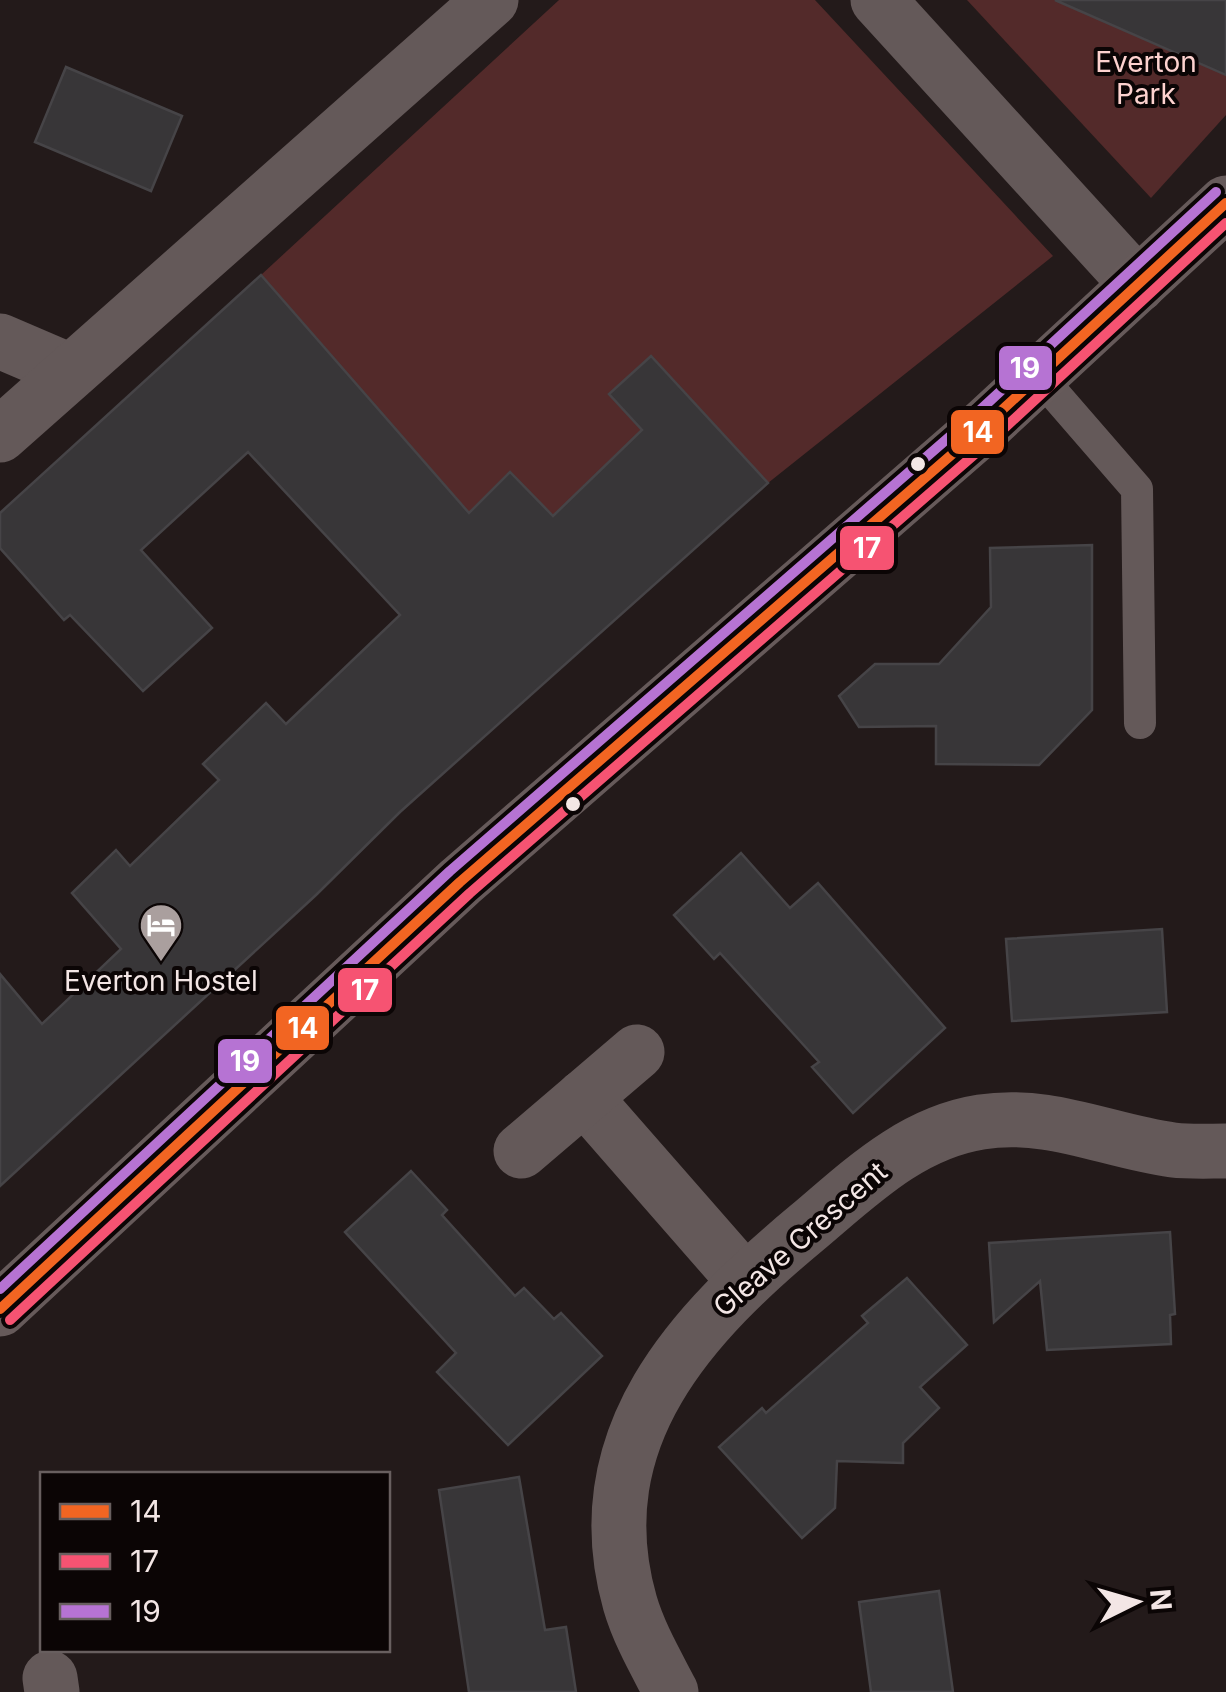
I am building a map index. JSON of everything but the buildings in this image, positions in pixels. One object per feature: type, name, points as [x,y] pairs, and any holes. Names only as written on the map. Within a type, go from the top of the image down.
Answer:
[{"type":"main road","points":[[0,1309],[460,882],[1039,376],[1226,203]]},
{"type":"street","points":[[0,435],[491,0]]},
{"type":"street","points":[[878,0],[1138,285]]},
{"type":"street","points":[[0,341],[70,371]]},
{"type":"street","points":[[521,1151],[638,1052]]},
{"type":"street","points":[[584,1097],[744,1280]]},
{"type":"street","name":"Gleave Crescent","points":[[671,1692],[630,1603],[618,1517],[625,1474],[635,1434],[654,1390],[694,1335],[744,1280],[905,1148],[977,1122],[1051,1120],[1176,1150],[1226,1151]]},
{"type":"lane","points":[[1039,376],[1137,490],[1140,724]]},
{"type":"green space","points":[[559,0],[815,0],[1053,256],[768,483],[650,356],[609,394],[667,458],[597,474],[553,516],[510,472],[490,492],[510,515],[489,535],[261,275]]},
{"type":"green space","name":"Everton Park","points":[[967,0],[1226,0],[1226,115],[1151,198]]},
{"type":"transit line","name":"19","points":[[0,1289],[450,871],[978,412],[1216,192]]},
{"type":"transit line","name":"14","points":[[0,1309],[460,882],[988,423],[1226,203]]},
{"type":"transit line","name":"17","points":[[10,1320],[470,893],[998,434],[1226,223]]},
{"type":"place","name":"Everton Hostel","points":[[161,963]]}]
